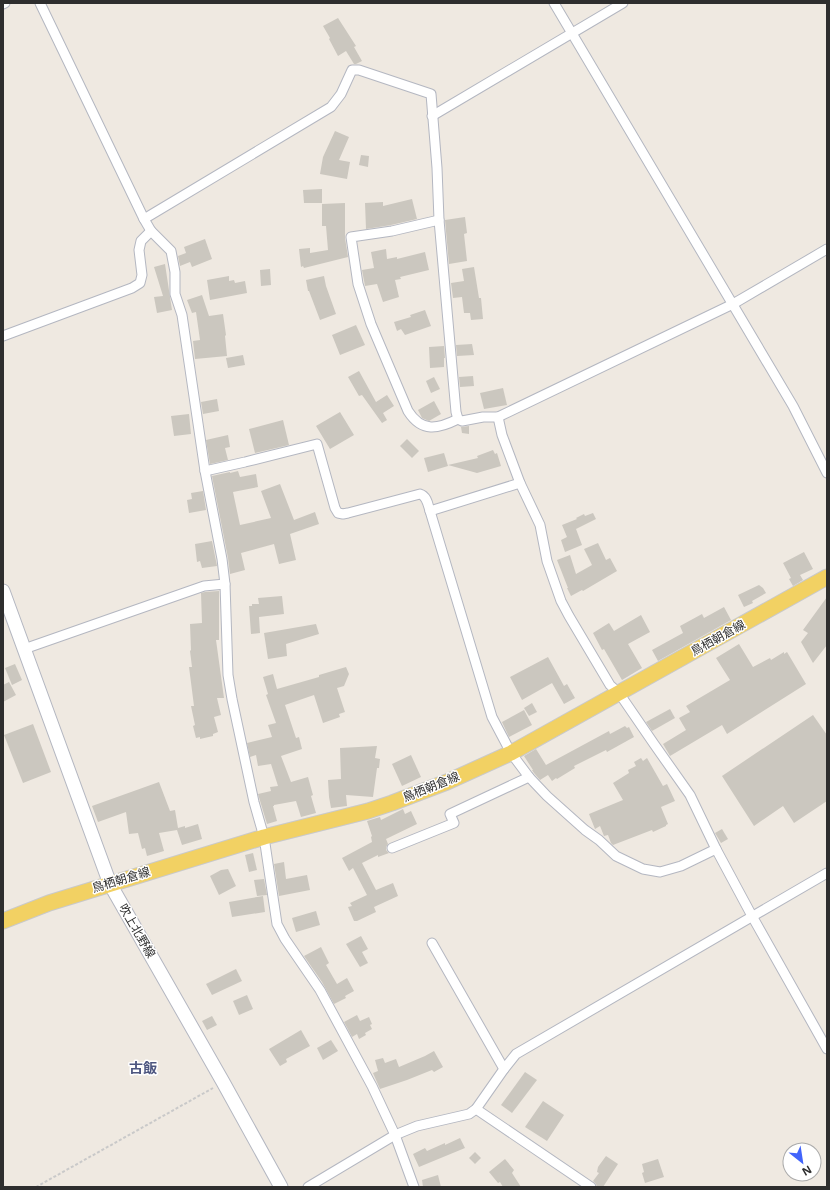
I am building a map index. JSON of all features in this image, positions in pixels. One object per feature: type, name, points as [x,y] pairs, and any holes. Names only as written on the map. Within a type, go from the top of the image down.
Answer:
[{"type":"main road","name":"鳥栖朝倉線","points":[[3,920],[49,903],[264,837],[345,817],[447,782],[511,753],[824,582]]},
{"type":"main road","name":"吹上北野線","points":[[3,591],[7,613],[24,649],[110,884],[281,1187]]},
{"type":"street","points":[[40,3],[144,218],[151,231],[171,251],[175,272],[175,294],[182,315],[205,471],[222,559],[225,584],[228,675],[254,802],[264,837],[277,924],[285,939],[320,990],[372,1086],[395,1135],[414,1187]]},
{"type":"street","points":[[554,3],[793,406],[827,473]]},
{"type":"street","points":[[432,116],[623,3]]},
{"type":"street","points":[[144,218],[332,107],[341,94],[352,70],[359,70],[431,94],[437,168],[438,220],[456,412],[458,419]]},
{"type":"street","points":[[438,220],[392,231],[351,237],[358,284],[371,324],[408,411],[413,420],[421,425],[434,427],[445,426],[458,419],[462,421],[483,417],[498,417],[733,304],[827,249]]},
{"type":"street","points":[[3,336],[132,288],[140,283],[142,275],[139,250],[141,241],[151,231]]},
{"type":"street","points":[[498,417],[502,435],[520,483],[540,525],[547,561],[561,601],[610,685],[619,693],[690,794],[716,849],[827,1049]]},
{"type":"street","points":[[205,471],[317,444],[335,508],[338,513],[348,513],[422,494],[425,497],[430,511],[492,717],[511,753],[529,776],[547,796],[616,856],[643,869],[660,872],[681,866],[716,849]]},
{"type":"street","points":[[430,511],[520,483]]},
{"type":"street","points":[[24,649],[204,586],[225,584]]},
{"type":"street","points":[[392,848],[454,822],[450,814],[529,776]]},
{"type":"street","points":[[308,1187],[395,1135],[422,1124],[469,1114],[476,1109],[516,1054],[827,873]]},
{"type":"street","points":[[432,944],[504,1069]]},
{"type":"street","points":[[476,1109],[585,1186]]},
{"type":"path","points":[[36,1187],[223,1082]]},
{"type":"building","points":[[338,18],[356,46],[354,47],[362,61],[356,64],[354,64],[346,51],[338,56],[323,26]]},
{"type":"building","points":[[335,131],[349,137],[339,160],[350,162],[347,179],[320,174],[323,157]]},
{"type":"building","points":[[361,155],[369,156],[368,167],[359,165]]},
{"type":"building","points":[[322,189],[322,203],[304,203],[303,190]]},
{"type":"building","points":[[412,199],[417,219],[366,229],[365,203],[383,202],[383,206]]},
{"type":"building","points":[[345,203],[345,238],[348,257],[304,268],[303,266],[301,267],[299,249],[310,248],[310,253],[328,250],[326,226],[322,226],[322,204]]},
{"type":"building","points":[[465,217],[467,233],[464,234],[467,261],[449,264],[445,220]]},
{"type":"building","points":[[205,239],[212,259],[192,267],[190,262],[180,266],[178,256],[186,253],[184,247]]},
{"type":"building","points":[[386,249],[387,259],[397,257],[397,259],[425,252],[429,270],[400,277],[401,279],[395,280],[399,297],[383,302],[377,284],[365,286],[362,270],[374,268],[371,252]]},
{"type":"building","points":[[165,264],[172,310],[157,313],[154,297],[163,296],[154,267]]},
{"type":"building","points":[[474,267],[479,298],[481,298],[483,319],[471,320],[470,313],[464,313],[462,297],[453,298],[451,283],[464,281],[462,269]]},
{"type":"building","points":[[270,269],[271,285],[261,286],[260,270]]},
{"type":"building","points":[[229,276],[229,281],[234,280],[235,283],[245,281],[247,293],[210,300],[207,280]]},
{"type":"building","points":[[324,276],[336,314],[320,320],[308,291],[306,280]]},
{"type":"building","points":[[202,295],[209,316],[223,314],[227,356],[195,359],[193,341],[200,340],[196,312],[192,313],[187,300]]},
{"type":"building","points":[[425,310],[431,326],[405,335],[401,329],[397,331],[394,322],[411,317],[410,315]]},
{"type":"building","points":[[356,325],[365,345],[340,355],[332,335]]},
{"type":"building","points":[[472,344],[474,355],[457,356],[456,345]]},
{"type":"building","points":[[444,346],[444,367],[430,368],[429,347]]},
{"type":"building","points":[[243,355],[245,365],[228,368],[226,358]]},
{"type":"building","points":[[359,371],[376,402],[387,395],[394,406],[383,413],[387,420],[382,423],[362,395],[359,396],[348,377]]},
{"type":"building","points":[[473,376],[474,386],[460,387],[459,377]]},
{"type":"building","points":[[434,377],[440,389],[431,393],[426,381]]},
{"type":"building","points":[[503,388],[507,405],[484,409],[480,393]]},
{"type":"building","points":[[217,399],[219,411],[203,414],[201,402]]},
{"type":"building","points":[[434,401],[441,414],[429,421],[422,418],[418,410]]},
{"type":"building","points":[[340,412],[354,435],[330,449],[316,426]]},
{"type":"building","points":[[189,414],[191,434],[174,436],[171,416]]},
{"type":"building","points":[[283,420],[289,445],[255,453],[249,429]]},
{"type":"building","points":[[469,426],[469,434],[462,433],[461,427]]},
{"type":"building","points":[[228,435],[230,447],[225,448],[228,460],[210,464],[206,440]]},
{"type":"building","points":[[407,439],[419,451],[412,458],[400,446]]},
{"type":"building","points":[[493,450],[495,454],[497,453],[501,466],[477,473],[448,465],[478,458],[477,456]]},
{"type":"building","points":[[444,453],[448,466],[428,472],[424,458]]},
{"type":"building","points":[[238,471],[240,477],[256,474],[258,487],[233,492],[240,525],[271,518],[261,491],[280,484],[294,520],[315,512],[319,524],[290,534],[296,560],[279,564],[274,544],[241,553],[245,570],[230,574],[212,476]]},
{"type":"building","points":[[203,491],[206,510],[189,513],[187,500],[192,499],[191,493]]},
{"type":"building","points":[[593,513],[596,519],[576,529],[582,545],[565,552],[561,540],[567,537],[562,525],[577,519],[576,518],[584,514],[585,516]]},
{"type":"building","points":[[212,541],[217,566],[202,568],[200,561],[197,562],[195,544]]},
{"type":"building","points":[[598,543],[606,560],[610,558],[617,571],[583,591],[582,590],[571,596],[557,560],[570,555],[576,574],[592,565],[584,549]]},
{"type":"building","points":[[804,552],[813,569],[800,575],[803,580],[793,586],[789,579],[791,578],[783,563]]},
{"type":"building","points":[[759,585],[766,593],[752,601],[753,603],[744,607],[738,595]]},
{"type":"building","points":[[219,591],[219,640],[216,640],[224,698],[217,698],[221,715],[214,717],[218,732],[213,734],[213,736],[200,739],[200,737],[196,738],[191,706],[194,706],[189,667],[192,667],[190,651],[190,624],[202,623],[201,593]]},
{"type":"building","points":[[282,596],[284,614],[259,617],[260,633],[251,634],[249,606],[252,606],[252,604],[259,604],[258,598]]},
{"type":"building","points":[[827,597],[827,645],[813,663],[801,642],[808,633],[803,630]]},
{"type":"building","points":[[724,607],[731,620],[658,661],[652,650],[683,633],[680,626],[702,614],[704,618]]},
{"type":"building","points":[[641,615],[650,632],[628,644],[642,668],[622,680],[604,649],[602,650],[593,633],[609,623],[614,631]]},
{"type":"building","points":[[316,624],[319,634],[286,644],[287,656],[268,659],[264,633]]},
{"type":"building","points":[[739,644],[753,667],[770,658],[771,660],[784,652],[784,654],[787,652],[806,684],[727,734],[722,725],[670,756],[663,744],[686,730],[679,718],[690,712],[686,706],[730,680],[716,658]]},
{"type":"building","points":[[548,657],[564,686],[567,684],[575,698],[564,704],[552,683],[522,700],[510,677]]},
{"type":"building","points":[[15,664],[22,680],[12,685],[5,668]]},
{"type":"building","points":[[346,667],[349,674],[344,686],[337,688],[345,712],[339,714],[340,717],[323,723],[314,695],[285,705],[296,738],[299,737],[302,749],[281,756],[291,782],[308,777],[316,813],[301,817],[296,801],[274,805],[277,821],[267,824],[258,794],[271,791],[270,787],[278,786],[271,764],[258,766],[256,755],[250,757],[247,743],[272,737],[268,725],[276,723],[266,695],[268,694],[263,677],[273,674],[277,689],[319,677],[319,675]]},
{"type":"building","points":[[9,682],[16,695],[3,702],[3,685]]},
{"type":"building","points":[[532,703],[537,712],[529,716],[524,708]]},
{"type":"building","points":[[670,709],[675,718],[652,731],[646,722]]},
{"type":"building","points":[[524,710],[532,725],[509,737],[502,722]]},
{"type":"building","points":[[813,715],[827,735],[827,801],[794,823],[783,806],[754,826],[722,776]]},
{"type":"building","points":[[33,724],[51,772],[23,783],[4,735]]},
{"type":"building","points":[[625,726],[627,728],[629,727],[634,737],[607,752],[606,750],[574,766],[575,768],[552,781],[548,775],[540,780],[524,756],[536,749],[546,765],[609,731],[610,734]]},
{"type":"building","points":[[377,746],[375,758],[380,759],[379,768],[377,768],[373,797],[346,795],[347,806],[331,808],[328,780],[341,779],[340,748]]},
{"type":"building","points":[[411,755],[421,777],[402,786],[392,764]]},
{"type":"building","points":[[641,758],[643,761],[647,758],[663,786],[667,784],[675,801],[661,807],[668,824],[653,832],[652,830],[613,845],[608,835],[604,836],[600,826],[595,829],[589,814],[623,800],[613,783],[629,773],[628,770],[636,766],[634,762]]},
{"type":"building","points":[[159,782],[170,811],[175,810],[178,828],[185,826],[185,828],[198,824],[202,839],[182,845],[177,830],[159,833],[164,851],[147,856],[145,848],[142,849],[138,833],[129,834],[126,812],[98,822],[92,806]]},
{"type":"building","points":[[403,809],[405,814],[411,811],[417,824],[386,839],[388,844],[386,850],[389,853],[378,857],[378,855],[362,863],[376,890],[393,883],[398,896],[374,907],[376,912],[354,921],[348,907],[352,906],[350,903],[367,895],[353,868],[349,871],[342,858],[372,842],[372,836],[367,821],[380,817],[381,820]]},
{"type":"building","points":[[722,829],[728,839],[721,843],[715,833]]},
{"type":"building","points":[[253,853],[257,870],[249,872],[245,855]]},
{"type":"building","points":[[284,862],[286,879],[307,875],[310,890],[279,896],[274,864]]},
{"type":"building","points":[[228,869],[236,886],[219,895],[210,876],[221,870]]},
{"type":"building","points":[[264,879],[267,895],[257,896],[254,880]]},
{"type":"building","points":[[263,896],[265,912],[232,917],[229,902]]},
{"type":"building","points":[[316,911],[320,925],[296,932],[292,918]]},
{"type":"building","points":[[361,936],[368,949],[362,952],[368,963],[360,967],[346,944]]},
{"type":"building","points":[[321,947],[329,963],[326,965],[337,984],[347,978],[354,991],[345,996],[346,998],[334,1004],[322,982],[304,956]]},
{"type":"building","points":[[236,969],[242,981],[212,995],[206,984]]},
{"type":"building","points":[[247,995],[253,1009],[239,1015],[233,1001]]},
{"type":"building","points":[[357,1015],[360,1021],[369,1017],[372,1024],[370,1025],[372,1029],[359,1039],[357,1034],[352,1037],[344,1022]]},
{"type":"building","points":[[212,1016],[217,1025],[207,1030],[202,1021]]},
{"type":"building","points":[[301,1030],[310,1046],[286,1059],[287,1062],[280,1066],[269,1049]]},
{"type":"building","points":[[331,1040],[338,1051],[323,1060],[317,1048]]},
{"type":"building","points":[[434,1051],[443,1067],[434,1072],[432,1070],[380,1089],[373,1073],[378,1071],[375,1060],[383,1058],[385,1063],[396,1059],[399,1067]]},
{"type":"building","points":[[525,1072],[537,1080],[512,1113],[501,1105]]},
{"type":"building","points":[[543,1101],[564,1115],[547,1141],[525,1127]]},
{"type":"building","points":[[460,1138],[465,1148],[419,1167],[413,1154],[425,1148],[427,1151]]},
{"type":"building","points":[[475,1152],[481,1158],[475,1164],[469,1158]]},
{"type":"building","points":[[606,1156],[618,1164],[603,1187],[597,1187],[593,1181],[599,1173],[597,1172],[598,1167]]},
{"type":"building","points":[[505,1159],[514,1170],[512,1173],[521,1187],[503,1187],[500,1182],[498,1183],[489,1172]]},
{"type":"building","points":[[658,1159],[664,1177],[645,1183],[642,1173],[644,1172],[642,1164]]},
{"type":"building","points":[[438,1175],[441,1187],[423,1187],[422,1180]]},
{"type":"district","name":"古飯","points":[[143,1068]]}]
